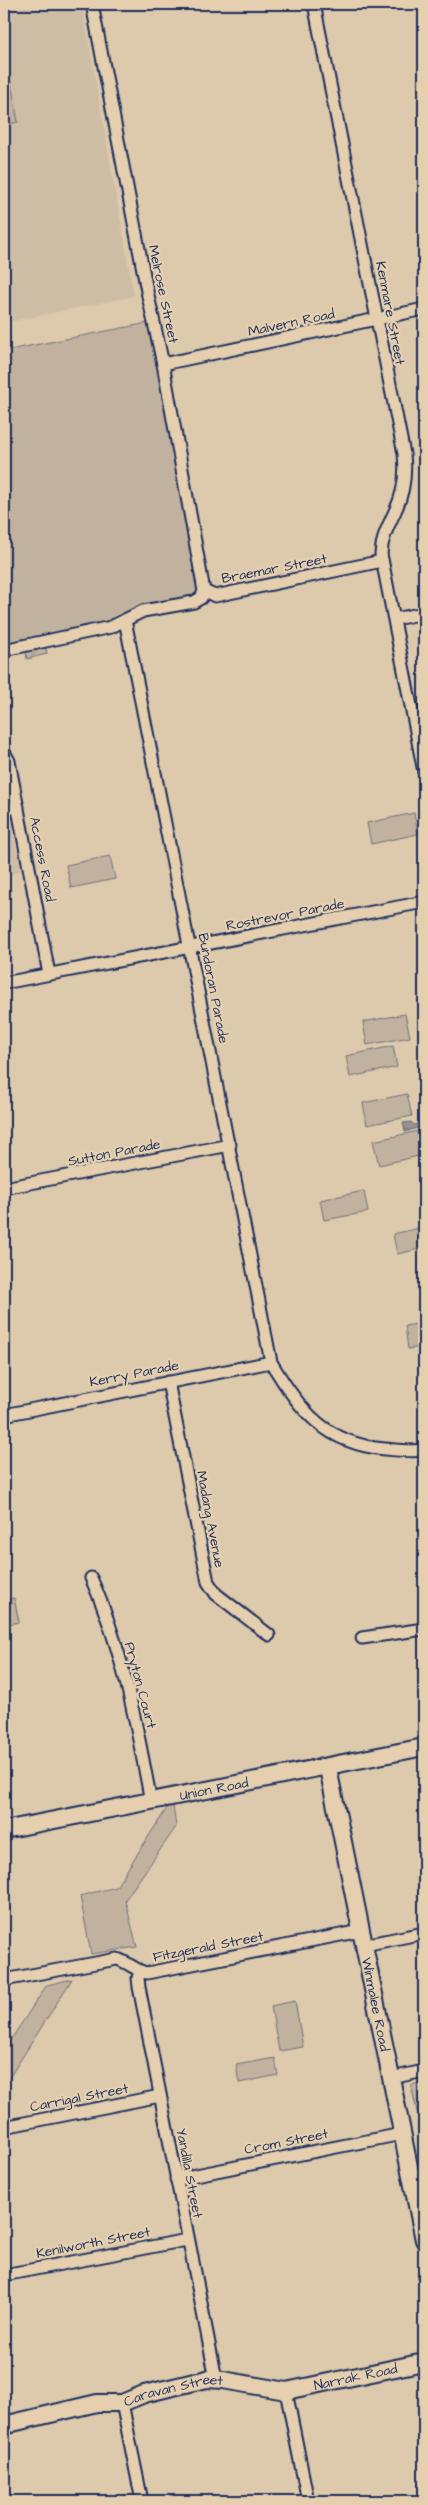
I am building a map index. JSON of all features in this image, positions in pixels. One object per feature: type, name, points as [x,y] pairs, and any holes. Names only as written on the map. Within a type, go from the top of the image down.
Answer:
[{"type":"street","name":"Melrose Street","points":[[92,4],[147,291],[163,364],[204,591]]},
{"type":"street","name":"Kenmare Street","points":[[314,4],[404,454],[406,471],[397,508],[382,539],[382,561],[424,772]]},
{"type":"street","name":"Malvern Road","points":[[163,364],[424,309]]},
{"type":"street","name":"Braemar Street","points":[[4,650],[111,627],[142,612],[194,602],[201,598],[204,591],[215,596],[382,561]]},
{"type":"street","points":[[395,619],[424,613]]},
{"type":"street","name":"Bundoran Parade","points":[[125,620],[230,1145],[271,1362],[304,1413],[334,1435],[356,1445],[424,1453]]},
{"type":"street","name":"Access Road","points":[[4,752],[10,761],[49,974]]},
{"type":"street","points":[[4,809],[18,806]]},
{"type":"street","name":"Rostrevor Parade","points":[[4,983],[424,902]]},
{"type":"street","name":"Sutton Parade","points":[[4,1188],[230,1145]]},
{"type":"street","name":"Kerry Parade","points":[[4,1415],[271,1362]]},
{"type":"street","name":"Madang Avenue","points":[[168,1382],[208,1582],[216,1594],[269,1635]]},
{"type":"street","name":"Pryton Court","points":[[91,1578],[102,1604],[135,1714],[152,1802]]},
{"type":"street","points":[[362,1638],[424,1629]]},
{"type":"street","name":"Union Road","points":[[4,1830],[424,1748]]},
{"type":"street","name":"Winmalee Road","points":[[328,1768],[424,2240]]},
{"type":"street","name":"Fitzgerald Street","points":[[4,1980],[117,1959],[140,1972],[147,1973],[363,1938],[424,1933]]},
{"type":"street","name":"Yandilla Street","points":[[140,1972],[138,1978],[160,2096],[216,2379]]},
{"type":"street","points":[[391,2078],[424,2071]]},
{"type":"street","name":"Carrigal Street","points":[[4,2127],[160,2096]]},
{"type":"street","name":"Crom Street","points":[[176,2179],[402,2134]]},
{"type":"street","name":"Kenilworth Street","points":[[4,2274],[187,2240]]},
{"type":"street","name":"Narrak Road","points":[[286,2391],[424,2362]]},
{"type":"street","name":"Caravan Street","points":[[4,2425],[97,2402],[122,2403],[144,2394],[216,2379],[286,2391]]},
{"type":"street","points":[[286,2391],[308,2501]]},
{"type":"street","points":[[122,2403],[142,2501]]},
{"type":"shaded area","points":[[34,4],[82,4],[134,296],[4,323],[4,10]]},
{"type":"shaded area","points":[[4,44],[18,122],[4,125]]},
{"type":"shaded area","points":[[153,322],[201,598],[4,650],[4,351]]},
{"type":"shaded area","points":[[46,648],[47,654],[27,659],[26,652]]},
{"type":"shaded area","points":[[4,772],[20,872],[4,875]]},
{"type":"shaded area","points":[[414,813],[418,834],[371,844],[367,823]]},
{"type":"shaded area","points":[[110,856],[115,879],[71,888],[66,865]]},
{"type":"shaded area","points":[[405,1014],[410,1037],[367,1045],[363,1022]]},
{"type":"shaded area","points":[[393,1046],[397,1067],[350,1077],[346,1056]]},
{"type":"shaded area","points":[[407,1094],[412,1116],[367,1125],[363,1103]]},
{"type":"shaded area","points":[[418,1131],[423,1155],[379,1165],[373,1141]]},
{"type":"shaded area","points":[[364,1191],[368,1212],[324,1220],[320,1200]]},
{"type":"shaded area","points":[[424,1227],[424,1248],[397,1254],[393,1234]]},
{"type":"shaded area","points":[[424,1323],[424,1347],[408,1349],[405,1326]]},
{"type":"shaded area","points":[[14,1598],[19,1622],[4,1625],[4,1600]]},
{"type":"shaded area","points":[[173,1805],[176,1827],[125,1900],[137,1947],[91,1954],[80,1896],[116,1887],[167,1808]]},
{"type":"shaded area","points":[[72,1979],[4,2086],[4,2050],[47,1985]]},
{"type":"shaded area","points":[[295,2001],[303,2047],[279,2051],[271,2006]]},
{"type":"shaded area","points":[[275,2058],[278,2075],[239,2083],[236,2065]]},
{"type":"shaded area","points":[[424,2082],[424,2129],[421,2130],[411,2085]]},
{"type":"water","points":[[411,1122],[414,1125],[420,1123],[420,1127],[405,1132],[403,1123]]}]
